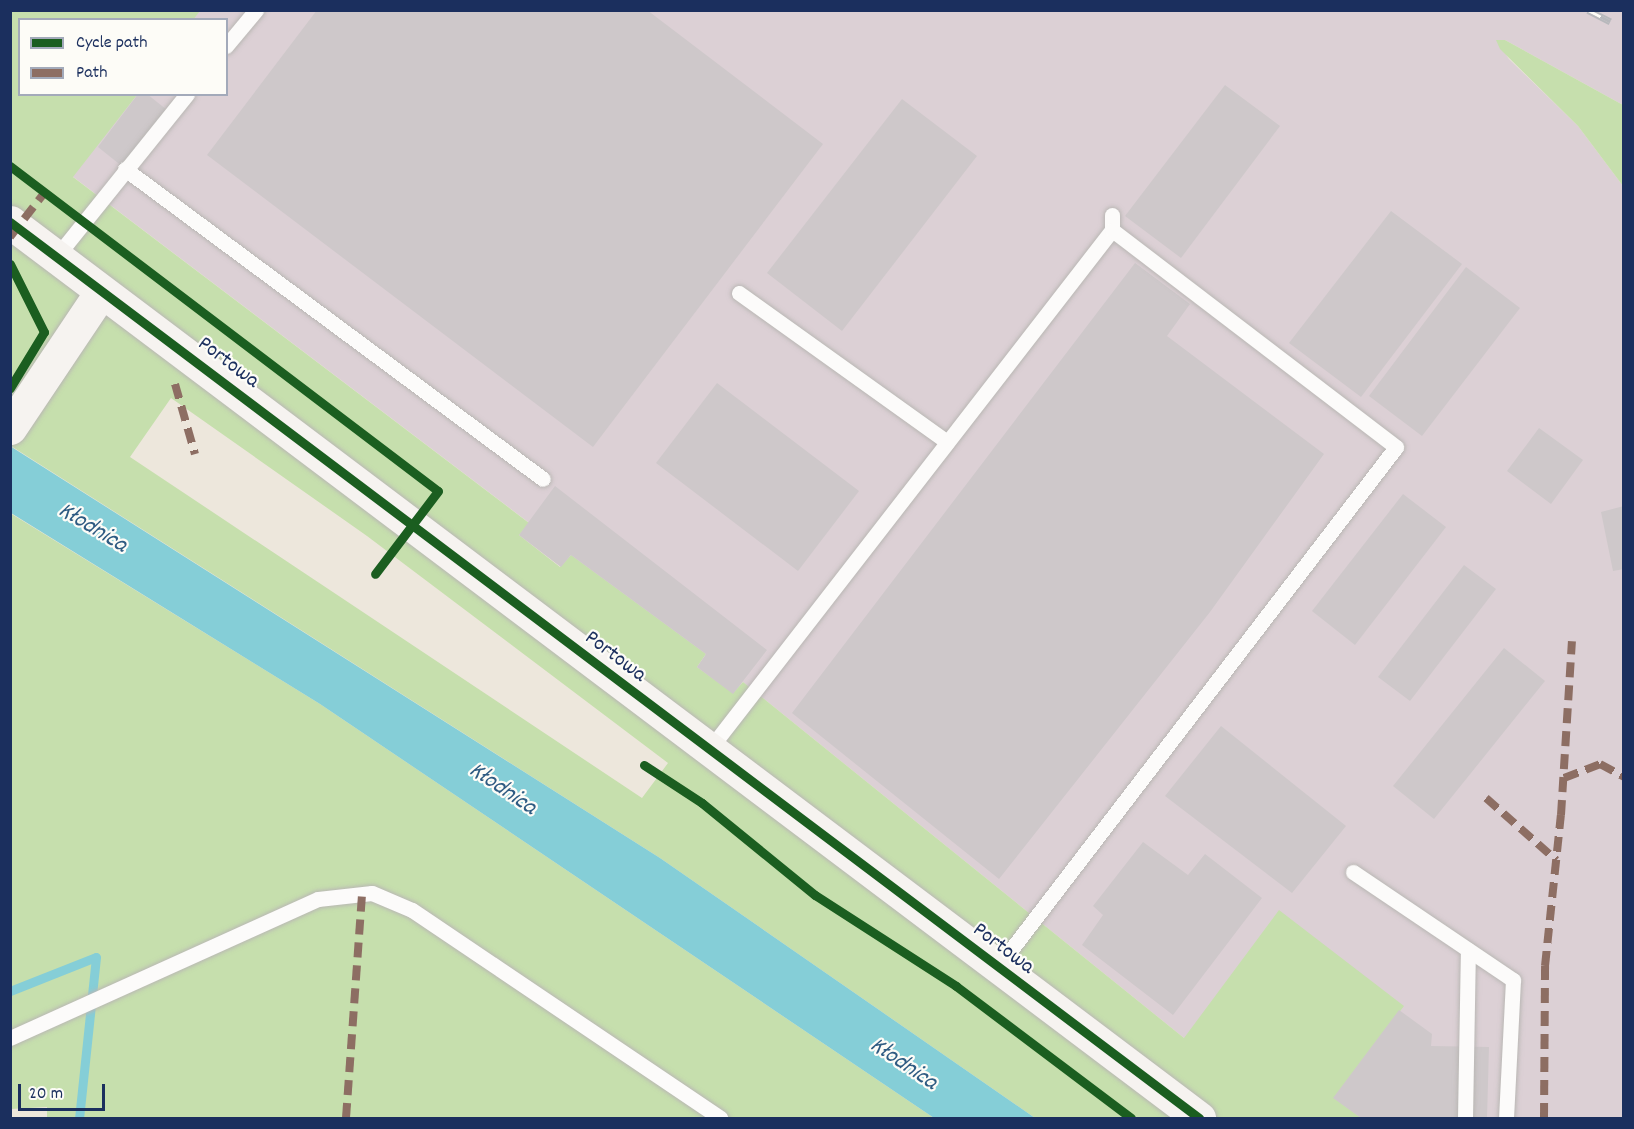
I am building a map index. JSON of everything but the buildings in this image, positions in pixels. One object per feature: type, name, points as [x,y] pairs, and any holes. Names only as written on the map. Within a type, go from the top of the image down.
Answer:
[{"type":"street","name":"Portowa","points":[[10,222],[708,751],[1199,1119]]},
{"type":"street","points":[[18,416],[101,292]]},
{"type":"lane","points":[[228,44],[256,10]]},
{"type":"lane","points":[[56,257],[185,96]]},
{"type":"lane","points":[[125,169],[543,478]]},
{"type":"lane","points":[[708,751],[947,442],[1112,223],[1396,447],[997,968]]},
{"type":"lane","points":[[739,293],[947,442]]},
{"type":"lane","points":[[1353,873],[1513,980],[1506,1119]]},
{"type":"lane","points":[[10,1038],[318,899],[372,893],[412,910],[720,1119]]},
{"type":"lane","points":[[1465,1119],[1468,950]]},
{"type":"shaded area","points":[[200,11],[1623,11],[1623,105],[1505,40],[1497,41],[1509,59],[1578,126],[1623,186],[1623,1118],[1291,1118],[1184,1038],[743,682],[733,694],[697,667],[706,655],[570,555],[561,567],[519,535],[528,522],[72,176],[136,96],[228,96],[228,18],[194,18]]},
{"type":"green space","points":[[11,11],[200,11],[195,18],[18,18],[18,96],[136,96],[73,177],[529,523],[519,535],[560,567],[571,555],[706,654],[697,667],[733,693],[743,682],[1184,1038],[1279,910],[1404,1006],[1334,1098],[1361,1118],[1035,1118],[660,858],[11,446]],"holes":[[[171,398],[367,536],[668,763],[642,798],[130,457]]]},
{"type":"green space","points":[[1496,40],[1505,40],[1623,105],[1623,186],[1578,126],[1500,49]]},
{"type":"green space","points":[[10,513],[320,704],[934,1118],[47,1118],[47,1107],[11,1109]]},
{"type":"water","name":"Kłodnica","points":[[10,446],[660,858],[1035,1118],[934,1118],[320,704],[11,513]]},
{"type":"waterway","points":[[10,991],[96,957],[79,1118]]},
{"type":"railway","points":[[1588,10],[1610,21]]},
{"type":"marked path","points":[[10,237],[45,192]]},
{"type":"marked path","points":[[175,384],[195,454]]},
{"type":"marked path","points":[[1544,1118],[1545,966],[1561,815],[1572,641]]},
{"type":"marked path","points":[[1564,778],[1600,764],[1624,777]]},
{"type":"marked path","points":[[1486,798],[1556,860]]},
{"type":"marked path","points":[[346,1118],[362,894]]},
{"type":"cycle path","points":[[10,166],[438,491],[375,574]]},
{"type":"cycle path","points":[[10,222],[1199,1118]]},
{"type":"cycle path","points":[[10,264],[44,332],[10,388]]},
{"type":"cycle path","points":[[644,765],[702,803],[815,895],[956,986],[1131,1118]]}]
